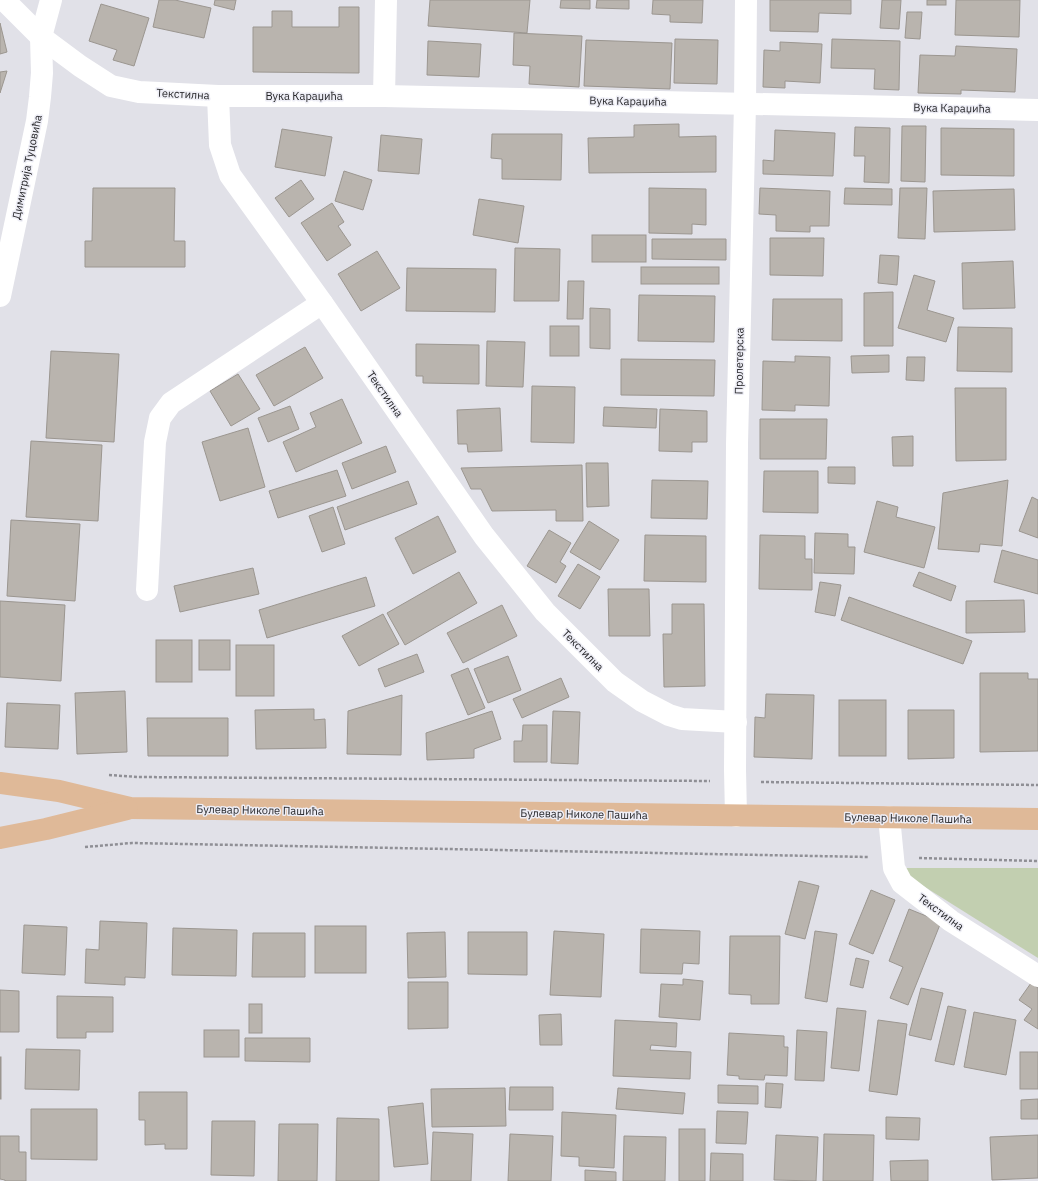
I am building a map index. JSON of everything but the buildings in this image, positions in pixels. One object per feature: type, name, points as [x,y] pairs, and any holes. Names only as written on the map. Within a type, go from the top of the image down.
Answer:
[{"type":"main road","name":"Булевар Николе Пашића","points":[[0,782],[59,791],[130,808],[1038,819]]},
{"type":"main road","name":"Булевар Николе Пашића","points":[[0,838],[46,829],[130,808]]},
{"type":"street","name":"Текстилна","points":[[4,0],[41,37],[80,66],[111,86],[139,92],[218,96],[220,145],[230,175],[322,303],[484,536],[545,612],[615,682],[642,702],[682,720],[736,722]]},
{"type":"street","name":"Димитрија Туцовића","points":[[0,296],[37,121],[41,85],[41,37],[51,0]]},
{"type":"street","points":[[384,96],[386,0]]},
{"type":"street","name":"Пролетерска","points":[[736,722],[737,444],[746,0]]},
{"type":"street","name":"Вука Караџића","points":[[218,96],[384,96],[1038,110]]},
{"type":"street","points":[[146,590],[155,442],[160,418],[171,403],[322,303]]},
{"type":"street","points":[[736,722],[736,816]]},
{"type":"street","name":"Текстилна","points":[[890,817],[892,857],[894,868],[902,883],[951,921],[1038,976]]},
{"type":"path","points":[[107,775],[154,777],[735,781],[1038,785]]},
{"type":"path","points":[[79,848],[132,843],[1038,861]]},
{"type":"green space","points":[[901,868],[1038,868],[1038,958],[909,877]]}]
